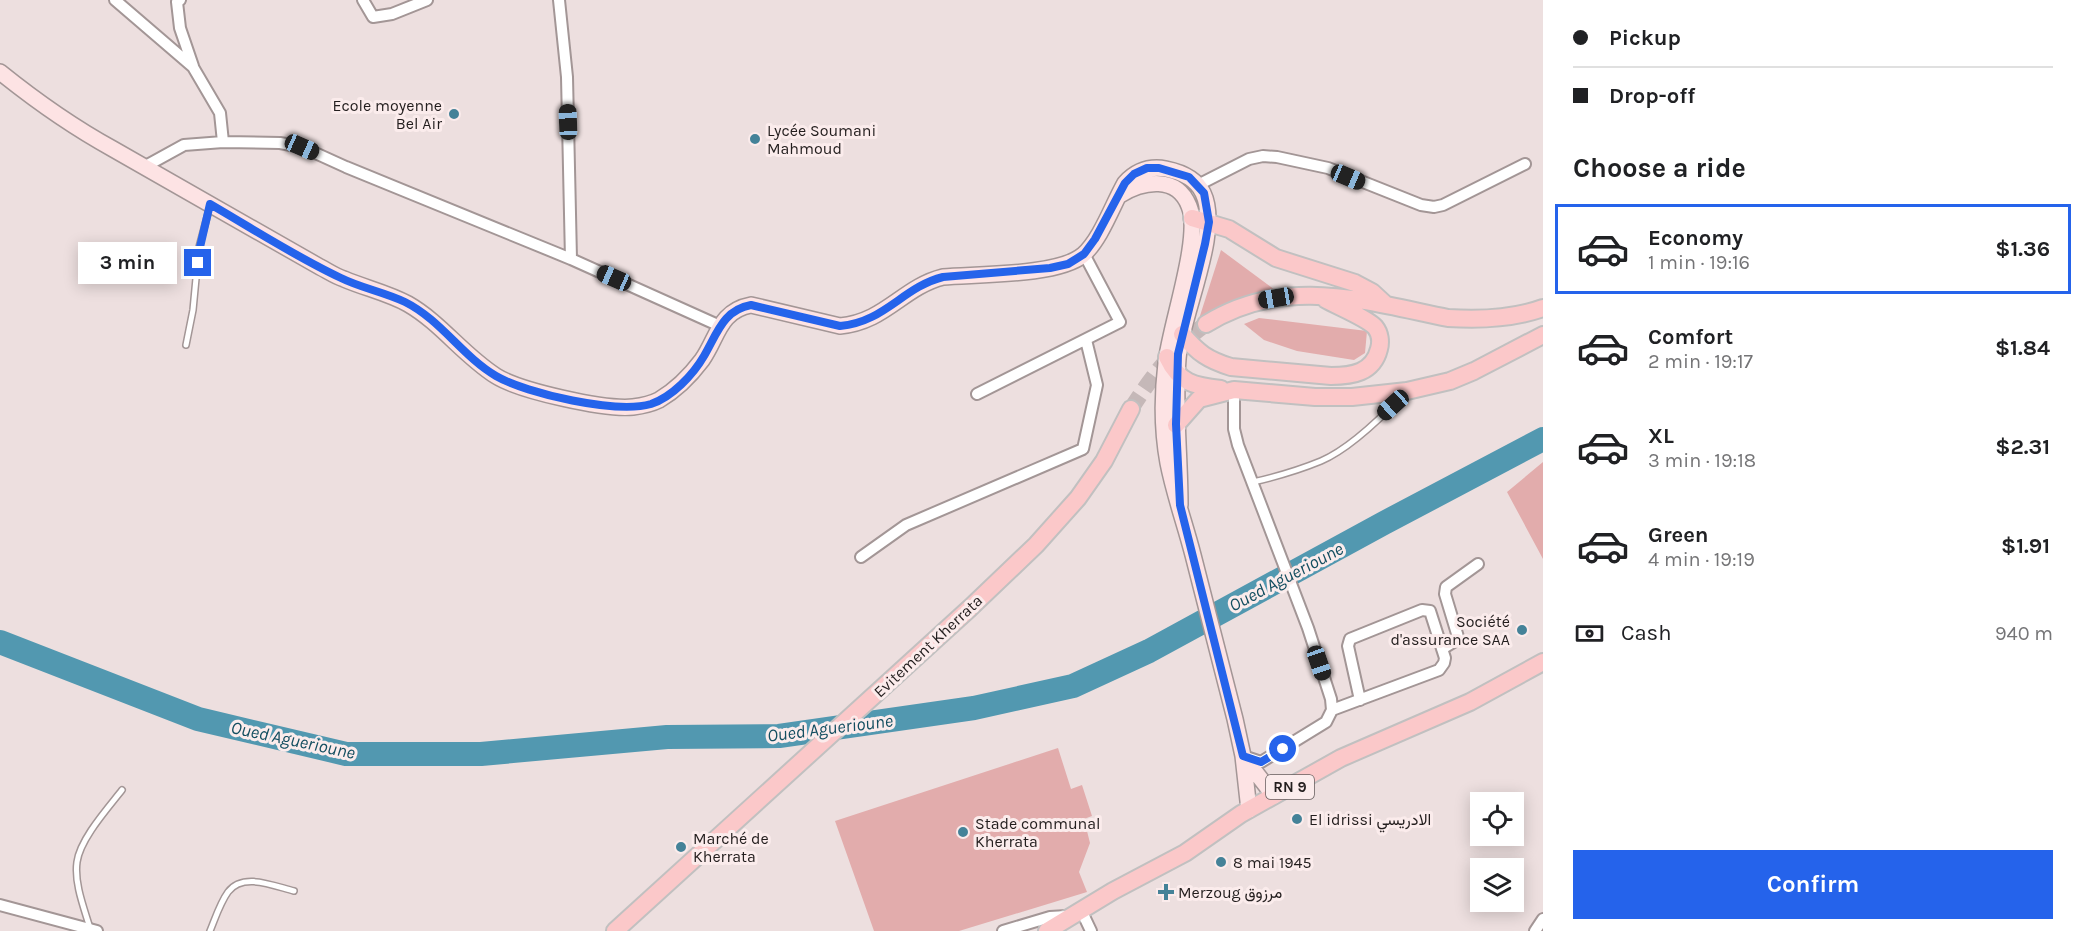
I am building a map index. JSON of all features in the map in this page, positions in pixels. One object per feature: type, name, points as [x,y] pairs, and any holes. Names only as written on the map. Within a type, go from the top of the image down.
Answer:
[{"type":"main road","points":[[0,72],[28,95],[86,134],[342,279],[405,302],[430,317],[496,376],[524,388],[563,398],[631,408],[652,403],[669,394],[685,380],[703,359],[720,326],[740,307],[751,305],[832,325],[854,325],[885,311],[930,280],[1050,268],[1068,264],[1084,254],[1095,239],[1129,178],[1147,168],[1173,170],[1189,177],[1204,193],[1207,204],[1190,249],[1167,357],[1163,385],[1164,428],[1168,462],[1235,718],[1243,756],[1249,810]]},
{"type":"main road","points":[[1119,196],[1134,187],[1146,184],[1171,186],[1185,198],[1201,220],[1205,244],[1182,334],[1177,374],[1176,424],[1180,505]]},
{"type":"main road","points":[[1201,220],[1229,228],[1276,258],[1364,287],[1386,305]]},
{"type":"main road","points":[[1182,334],[1198,352],[1231,367],[1331,376],[1344,376],[1366,369],[1374,361],[1379,350],[1380,338],[1375,327],[1319,296]]},
{"type":"main road","points":[[1206,324],[1230,310],[1262,301],[1289,297],[1319,296],[1357,299],[1461,319],[1505,317],[1543,308]]},
{"type":"main road","points":[[1167,357],[1177,374],[1199,386],[1324,397],[1352,397],[1407,391],[1456,378],[1543,335]]},
{"type":"main road","points":[[1176,424],[1199,399],[1234,390]]},
{"type":"main road","name":"Evitement Kherrata","points":[[615,931],[970,608],[1036,545],[1078,498],[1104,461],[1131,409]]},
{"type":"main road","name":"RN 9","points":[[1047,931],[1113,891],[1185,853],[1249,810],[1341,758],[1470,702],[1543,662]]},
{"type":"main road","points":[[1243,756],[1274,796]]},
{"type":"street","points":[[115,0],[193,67]]},
{"type":"street","points":[[180,0],[177,2],[177,14],[193,67],[220,112],[222,142]]},
{"type":"street","points":[[363,0],[373,17],[392,14],[427,0]]},
{"type":"street","points":[[559,0],[567,77],[571,259]]},
{"type":"street","points":[[144,167],[184,145],[222,142],[280,143],[302,147],[571,259],[720,326]]},
{"type":"street","points":[[1198,185],[1249,159],[1263,156],[1277,157],[1328,168],[1421,205],[1434,207],[1451,201],[1525,164]]},
{"type":"street","points":[[976,394],[1120,322],[1084,254]]},
{"type":"street","points":[[861,557],[906,525],[1083,449],[1097,385],[1086,340]]},
{"type":"street","points":[[1234,390],[1236,437],[1308,628],[1331,699],[1332,710],[1326,722],[1261,762],[1243,756]]},
{"type":"street","points":[[1442,649],[1458,637],[1445,594],[1446,587],[1478,564]]},
{"type":"street","points":[[1332,710],[1360,700],[1439,670],[1444,663],[1442,649],[1430,611],[1426,610],[1353,636],[1348,642],[1360,700]]},
{"type":"street","points":[[0,905],[94,930]]},
{"type":"street","points":[[1003,931],[1050,917],[1077,913],[1091,931]]},
{"type":"street","points":[[1535,931],[1543,919]]},
{"type":"lane","points":[[186,345],[193,310],[200,247],[210,204]]},
{"type":"lane","points":[[1254,485],[1322,460],[1359,435],[1407,391]]},
{"type":"lane","points":[[94,930],[80,890],[77,862],[88,834],[122,790]]},
{"type":"lane","points":[[210,931],[228,892],[238,883],[258,882],[294,891]]},
{"type":"shaded area","points":[[1221,250],[1275,290],[1223,307],[1198,322]]},
{"type":"shaded area","points":[[1259,318],[1367,331],[1365,353],[1354,360],[1297,351],[1264,340],[1244,324]]},
{"type":"shaded area","points":[[1543,462],[1543,559],[1507,492]]},
{"type":"shaded area","name":"Stade communal Kherrata","points":[[1058,748],[1071,789],[1082,785],[1092,816],[1084,819],[1090,843],[1079,872],[1087,892],[959,931],[874,931],[835,821]]},
{"type":"waterway","name":"Oued Aguerioune","points":[[0,642],[198,719],[346,754],[481,754],[667,737],[779,736],[974,708],[1073,686],[1149,651],[1543,439]]},
{"type":"tunnel","points":[[1131,409],[1164,363],[1206,324]]},
{"type":"place","name":"Ecole moyenne Bel Air","points":[[454,114]]},
{"type":"place","name":"Lycée Soumani Mahmoud","points":[[755,139]]},
{"type":"place","name":"Société d'assurance SAA","points":[[1522,630]]},
{"type":"place","name":"El idrissi الادريسي","points":[[1297,819]]},
{"type":"place","name":"Stade communal Kherrata","points":[[963,832]]},
{"type":"place","name":"Marché de Kherrata","points":[[681,847]]},
{"type":"place","name":"8 mai 1945","points":[[1221,862]]},
{"type":"place","name":"Merzoug مرزوق","points":[[1166,892]]},
{"type":"route","points":[[198,263],[210,204],[342,279],[405,302],[430,317],[496,376],[524,388],[563,398],[631,408],[652,403],[669,394],[685,380],[703,359],[720,326],[740,307],[751,305],[817,322],[840,326],[854,325],[885,311],[930,280],[1050,268],[1068,264],[1084,254],[1095,239],[1121,189],[1134,174],[1147,168],[1159,168],[1173,170],[1189,177],[1204,193],[1209,222],[1178,354],[1176,424],[1180,505],[1243,756],[1261,762],[1283,749]]}]
